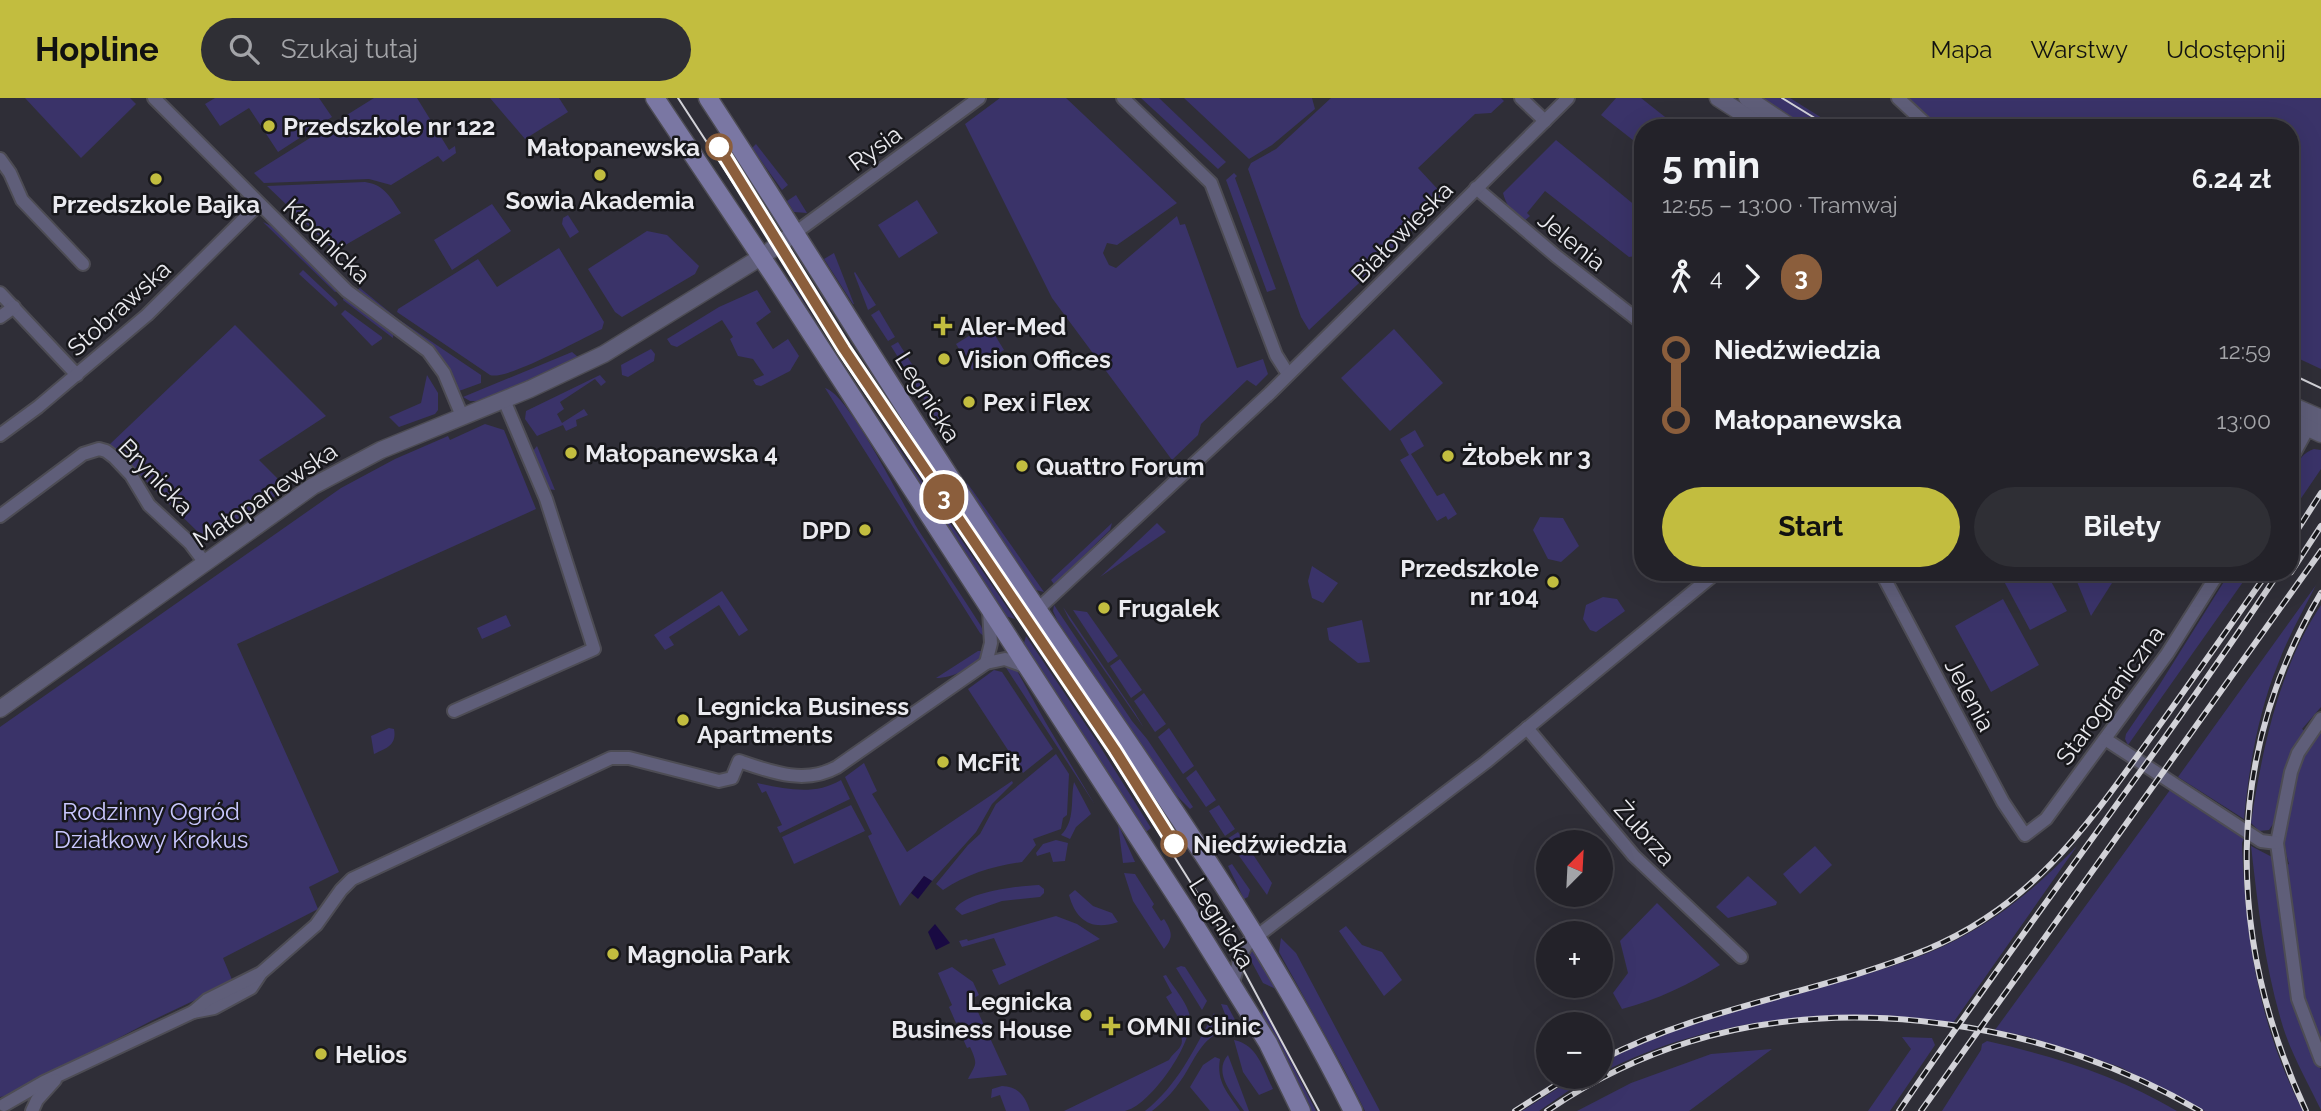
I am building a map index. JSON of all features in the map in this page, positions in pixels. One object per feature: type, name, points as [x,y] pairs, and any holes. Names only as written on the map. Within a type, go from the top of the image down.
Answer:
[{"type":"main road","name":"Legnicka","points":[[654,98],[1029,668],[1268,1043],[1301,1111]]},
{"type":"main road","name":"Legnicka","points":[[708,98],[940,463],[1256,937],[1306,1021],[1353,1111]]},
{"type":"street","name":"Kłodnicka","points":[[154,98],[347,291],[428,352],[444,373],[462,416]]},
{"type":"street","name":"Rysia","points":[[795,233],[979,98]]},
{"type":"street","points":[[1123,98],[1211,183],[1276,355],[1289,374]]},
{"type":"street","points":[[1521,98],[1545,121]]},
{"type":"street","name":"Białowieska","points":[[1038,609],[1289,374],[1568,98]]},
{"type":"street","points":[[1718,98],[1751,119]]},
{"type":"street","points":[[1747,98],[1778,119]]},
{"type":"street","points":[[1898,98],[1920,119]]},
{"type":"street","points":[[0,159],[10,173],[22,200],[83,264]]},
{"type":"street","name":"Jelenia","points":[[1476,188],[1634,317]]},
{"type":"street","name":"Stobrawska","points":[[0,435],[147,315],[259,204]]},
{"type":"street","name":"Małopanewska","points":[[0,709],[313,486],[347,466],[504,400],[604,354],[795,233]]},
{"type":"street","points":[[0,293],[76,375]]},
{"type":"street","points":[[0,317],[14,307]]},
{"type":"street","points":[[454,711],[594,649],[547,499],[504,400]]},
{"type":"street","points":[[2299,412],[2317,427]]},
{"type":"street","points":[[2299,422],[2317,427]]},
{"type":"street","points":[[2299,449],[2317,427]]},
{"type":"street","name":"Brynicka","points":[[0,516],[83,454],[99,449],[114,457],[131,475],[149,505],[190,543],[205,563]]},
{"type":"street","points":[[1232,986],[1241,954],[1248,943],[1527,729],[1706,581]]},
{"type":"street","name":"Jelenia","points":[[1886,581],[2003,802],[2025,835]]},
{"type":"street","name":"Starograniczna","points":[[2025,835],[2046,819],[2167,654],[2213,581]]},
{"type":"street","points":[[986,663],[991,643],[989,608]]},
{"type":"street","points":[[2,1105],[44,1082],[193,1012],[214,1008],[236,998],[251,988],[261,973],[316,925],[352,879],[611,758],[629,758],[719,781],[732,778],[739,761],[796,776],[818,775],[837,767],[986,663],[1005,659],[1029,668]]},
{"type":"street","points":[[2321,719],[2298,753],[2291,772],[2277,843],[2298,999],[2321,1060]]},
{"type":"street","name":"Żubrza","points":[[1527,729],[1634,856],[1741,957]]},
{"type":"street","points":[[2105,739],[2260,841],[2277,843]]},
{"type":"street","points":[[32,1111],[37,1100],[61,1075]]},
{"type":"street","points":[[2,1105],[18,1111]]},
{"type":"green space","points":[[25,98],[130,98],[136,104],[81,158]]},
{"type":"green space","points":[[215,98],[319,98],[332,117],[278,152],[249,108],[220,126],[205,104]]},
{"type":"green space","points":[[374,98],[417,98],[449,150],[455,146],[456,153],[443,162],[438,156],[391,185],[369,179],[264,183],[254,173]]},
{"type":"green space","points":[[490,98],[559,98],[568,112],[525,139]]},
{"type":"green space","points":[[1000,98],[1066,98],[1177,203],[1117,245],[1107,243],[1103,253],[1109,265],[1116,268],[1177,216],[1180,225],[1185,224],[1237,368],[1263,359],[1268,374],[1256,386],[1247,380],[1201,424],[1198,435],[1172,460],[1052,298],[965,124]]},
{"type":"green space","points":[[1141,98],[1159,98],[1226,162],[1218,169]]},
{"type":"green space","points":[[1184,98],[1312,98],[1315,109],[1272,145],[1249,159]]},
{"type":"green space","points":[[1331,98],[1501,98],[1504,101],[1491,113],[1475,114],[1418,168],[1445,197],[1309,330],[1301,317],[1248,169],[1251,163],[1276,149]]},
{"type":"green space","points":[[1616,98],[1641,98],[1668,119],[1634,119],[1634,141],[1601,115]]},
{"type":"green space","points":[[1757,98],[1790,98],[1824,119],[1788,119]]},
{"type":"green space","points":[[1906,98],[2321,98],[2321,369],[2299,359],[2299,119],[1927,119]]},
{"type":"green space","points":[[1556,140],[1634,205],[1634,256],[1629,257],[1545,191],[1527,213],[1530,216],[1522,223],[1513,213],[1503,193]]},
{"type":"green space","points":[[756,144],[788,185],[782,190],[752,148]]},
{"type":"green space","points":[[1234,173],[1276,289],[1267,292],[1226,180]]},
{"type":"green space","points":[[365,182],[382,189],[401,213],[335,251],[267,186]]},
{"type":"green space","points":[[796,195],[807,213],[794,212],[787,201]]},
{"type":"green space","points":[[917,200],[938,233],[899,258],[878,225]]},
{"type":"green space","points":[[492,204],[511,231],[452,270],[434,240]]},
{"type":"green space","points":[[568,215],[579,232],[570,238],[562,224],[563,218]]},
{"type":"green space","points":[[263,222],[273,227],[338,291],[335,292]]},
{"type":"green space","points":[[647,231],[667,235],[699,266],[695,274],[622,317],[615,312],[588,269]]},
{"type":"green space","points":[[559,248],[604,322],[602,329],[512,372],[490,375],[397,312],[478,259],[497,287]]},
{"type":"green space","points":[[834,253],[854,304],[824,259]]},
{"type":"green space","points":[[303,270],[336,301],[338,304],[335,307],[299,274]]},
{"type":"green space","points":[[804,272],[872,382],[1022,604],[1022,610],[843,344],[801,275]]},
{"type":"green space","points":[[854,273],[876,305],[868,310]]},
{"type":"green space","points":[[791,281],[840,361],[1015,619],[1005,616],[788,283]]},
{"type":"green space","points":[[360,288],[398,319],[481,375],[481,383],[459,391],[440,358],[415,334],[357,290]]},
{"type":"green space","points":[[757,290],[771,312],[756,323],[773,349],[788,339],[799,356],[790,371],[761,386],[756,385],[753,380],[764,375],[753,359],[738,356],[730,339],[733,337],[722,320],[677,347],[671,345],[667,339],[719,307]]},
{"type":"green space","points":[[344,297],[393,335],[393,338],[343,300]]},
{"type":"green space","points":[[345,310],[382,339],[372,346],[341,314]]},
{"type":"green space","points":[[879,310],[895,337],[888,341],[871,315]]},
{"type":"green space","points":[[988,324],[1004,350],[972,370],[956,344]]},
{"type":"green space","points":[[235,325],[326,416],[259,460],[287,488],[252,512],[246,511],[240,515],[241,520],[216,538],[198,532],[109,445]]},
{"type":"green space","points":[[1394,329],[1443,383],[1390,431],[1341,378]]},
{"type":"green space","points":[[898,342],[949,423],[942,428],[891,346]]},
{"type":"green space","points":[[651,349],[655,354],[654,361],[628,377],[622,375],[621,365]]},
{"type":"green space","points":[[572,352],[578,357],[526,383],[480,401],[470,401],[463,397]]},
{"type":"green space","points":[[427,375],[438,393],[438,410],[435,414],[399,427],[389,417],[421,403]]},
{"type":"green space","points":[[600,375],[606,382],[601,386],[595,379],[560,402],[564,409],[557,414],[562,423],[584,409],[588,415],[576,420],[577,426],[566,431],[563,425],[537,436],[525,419],[526,411]]},
{"type":"green space","points":[[825,388],[848,409],[861,429],[919,531],[981,626],[986,638],[980,633]]},
{"type":"green space","name":"Rodzinny Ogród Działkowy Krokus","points":[[485,424],[504,430],[536,509],[237,644],[339,872],[309,887],[318,909],[223,958],[233,982],[151,1021],[10,1095],[0,1097],[0,727],[341,488],[395,459],[448,436],[450,440]]},
{"type":"green space","points":[[1415,430],[1424,446],[1411,454],[1437,496],[1444,493],[1457,514],[1448,520],[1446,516],[1437,521],[1400,460],[1409,455],[1400,439]]},
{"type":"green space","points":[[537,446],[555,490],[548,489],[533,456]]},
{"type":"green space","points":[[2314,449],[2321,450],[2321,469],[2299,501],[2299,461]]},
{"type":"green space","points":[[967,483],[1044,592],[1033,586],[966,486]]},
{"type":"green space","points":[[1540,517],[1563,518],[1579,546],[1561,562],[1548,559],[1533,530]]},
{"type":"green space","points":[[1112,523],[1110,530],[1060,579],[1056,587],[1051,580]]},
{"type":"green space","points":[[1157,523],[1166,532],[1100,577]]},
{"type":"green space","points":[[1312,566],[1338,583],[1323,603],[1312,598],[1308,581]]},
{"type":"green space","points":[[2004,581],[2051,581],[2067,611],[2030,630]]},
{"type":"green space","points":[[2077,581],[2113,581],[2091,616]]},
{"type":"green space","points":[[2224,581],[2244,581],[2128,745],[2126,734]]},
{"type":"green space","points":[[2316,585],[2286,644],[2265,702],[2252,760],[2244,819],[2178,777]]},
{"type":"green space","points":[[722,591],[748,630],[739,636],[719,605],[669,637],[674,645],[665,650],[654,635]]},
{"type":"green space","points":[[1603,597],[1617,599],[1625,611],[1596,632],[1590,630],[1583,619],[1586,605]]},
{"type":"green space","points":[[2003,599],[2039,665],[1991,692],[1955,626]]},
{"type":"green space","points":[[1054,605],[1193,807],[1190,809],[1171,790],[1057,620],[1053,611]]},
{"type":"green space","points":[[2321,605],[2321,707],[2302,729],[2305,731],[2297,746],[2275,821],[2269,830],[2259,831],[2251,823],[2274,710],[2294,655]]},
{"type":"green space","points":[[1063,607],[1135,713],[1144,728],[1069,619]]},
{"type":"green space","points":[[1073,610],[1087,612],[1118,656],[1108,663]]},
{"type":"green space","points":[[506,615],[511,626],[482,639],[477,628]]},
{"type":"green space","points":[[1362,620],[1370,662],[1358,663],[1329,640],[1327,628]]},
{"type":"green space","points":[[1038,632],[1043,635],[1166,818],[1161,822],[1126,763]]},
{"type":"green space","points":[[1026,636],[1151,828],[1146,832],[1026,648]]},
{"type":"green space","points":[[978,651],[983,651],[983,654],[969,668],[936,678]]},
{"type":"green space","points":[[1120,659],[1142,690],[1131,698],[1110,666]]},
{"type":"green space","points":[[1003,663],[1016,669],[1095,805]]},
{"type":"green space","points":[[994,670],[1002,672],[1053,749],[1023,773],[968,689]]},
{"type":"green space","points":[[1144,693],[1166,724],[1155,732],[1134,701]]},
{"type":"green space","points":[[2321,727],[2321,1050],[2302,998],[2284,866],[2289,864],[2285,823],[2290,794],[2305,751]]},
{"type":"green space","points":[[389,728],[394,729],[394,739],[387,748],[374,754],[371,736]]},
{"type":"green space","points":[[1169,728],[1194,766],[1183,774],[1158,737]]},
{"type":"green space","points":[[1056,754],[1069,774],[1067,815],[1063,818],[1061,829],[1033,839],[1036,845],[1022,862],[981,871],[943,890],[936,884],[980,834],[996,804]]},
{"type":"green space","points":[[864,763],[877,791],[872,794],[907,852],[1012,781],[1013,783],[992,804],[976,832],[932,881],[924,876],[900,906],[868,836],[872,834],[845,777]]},
{"type":"green space","points":[[1196,770],[1216,800],[1206,807],[1186,778]]},
{"type":"green space","points":[[841,780],[850,799],[780,833],[777,827],[782,825],[766,791],[762,793],[757,783],[810,790]]},
{"type":"green space","points":[[1074,782],[1091,814],[1076,827],[1070,839],[1061,835],[1071,816]]},
{"type":"green space","points":[[2170,790],[2244,838],[2242,843],[2247,913],[2257,981],[2275,1047],[2303,1111],[2205,1111],[2120,1067],[2029,1037],[1995,1030]]},
{"type":"green space","points":[[851,805],[865,831],[794,864],[782,837]]},
{"type":"green space","points":[[1219,805],[1235,829],[1225,836],[1209,811]]},
{"type":"green space","points":[[1118,824],[1135,862],[1123,863]]},
{"type":"green space","points":[[1238,832],[1272,883],[1267,895],[1227,839]]},
{"type":"green space","points":[[1056,840],[1068,843],[1065,861],[1053,862],[1050,852],[1037,856],[1036,853],[1043,844]]},
{"type":"green space","points":[[1815,846],[1832,865],[1800,894],[1783,874]]},
{"type":"green space","points":[[2077,846],[1953,1023],[1863,1016],[1773,1021],[1728,1028],[1685,1039],[1613,1067],[1613,1057],[1682,1028],[1890,967],[1940,948],[1973,931],[2050,873]]},
{"type":"green space","points":[[2251,846],[2272,857],[2275,865],[2281,929],[2290,977],[2311,1049],[2321,1070],[2321,1110],[2291,1048],[2277,1005],[2263,937]]},
{"type":"green space","points":[[1232,864],[1250,890],[1248,897],[1244,899],[1228,866]]},
{"type":"green space","points":[[1124,873],[1135,874],[1154,904],[1152,907],[1161,921],[1164,919],[1167,924],[1171,938],[1164,949],[1133,901]]},
{"type":"green space","points":[[1748,876],[1777,902],[1776,905],[1728,918],[1716,907]]},
{"type":"green space","points":[[1039,885],[1044,889],[1040,897],[1002,901],[962,915],[955,909],[970,898],[982,894]]},
{"type":"green space","points":[[1075,890],[1093,906],[1112,913],[1118,922],[1100,925],[1086,922],[1072,904],[1069,895]]},
{"type":"green space","points":[[1657,903],[1720,965],[1673,991],[1622,1009],[1613,993],[1628,973],[1620,941]]},
{"type":"green space","points":[[1056,916],[1077,924],[1100,939],[999,985],[992,970],[1006,965],[994,938],[962,947],[959,941],[968,941]]},
{"type":"green space","points":[[1346,926],[1362,945],[1382,952],[1402,980],[1384,996],[1339,931]]},
{"type":"green space","points":[[1281,938],[1296,953],[1380,1111],[1365,1111],[1279,952]]},
{"type":"green space","points":[[1252,951],[1276,989],[1263,983],[1249,957]]},
{"type":"green space","points":[[952,967],[973,982],[979,995],[972,999],[1007,1075],[968,1079],[975,1065],[974,1058],[960,1032],[963,1030],[959,1022],[956,1023],[949,1007],[952,1005],[938,973]]},
{"type":"green space","points":[[1185,967],[1207,1001],[1202,1010],[1176,968]]},
{"type":"green space","points":[[1166,975],[1190,1017],[1190,1028],[1185,1042],[1168,1072],[1146,1098],[1125,1111],[1064,1111],[1169,1060],[1179,1049],[1181,1036],[1187,1032],[1166,997],[1172,993],[1163,976]]},
{"type":"green space","points":[[1221,1004],[1227,1005],[1240,1029],[1231,1029]]},
{"type":"green space","points":[[1264,1008],[1316,1111],[1310,1111],[1262,1015]]},
{"type":"green space","points":[[1214,1013],[1221,1032],[1202,1047],[1167,1098],[1152,1111],[1145,1111],[1176,1078]]},
{"type":"green space","points":[[1902,1037],[1932,1038],[1935,1045],[1890,1111],[1868,1111],[1911,1049]]},
{"type":"green space","points":[[1234,1040],[1254,1052],[1273,1089],[1259,1095],[1243,1072]]},
{"type":"green space","points":[[1987,1041],[2085,1068],[2132,1087],[2177,1111],[1942,1111],[1981,1050],[1982,1044]]},
{"type":"green space","points":[[1772,1049],[1689,1111],[1577,1111],[1631,1083],[1711,1054]]},
{"type":"green space","points":[[1228,1055],[1249,1111],[1244,1111],[1223,1077],[1222,1069]]},
{"type":"green space","points":[[1215,1057],[1220,1059],[1220,1074],[1224,1087],[1240,1111],[1210,1111],[1190,1087],[1203,1065]]},
{"type":"green space","points":[[1002,1086],[1013,1088],[1020,1093],[1030,1111],[1006,1111],[1000,1095],[991,1098],[992,1089]]},
{"type":"green space","points":[[1557,1089],[1571,1089],[1539,1111],[1522,1111]]},
{"type":"shaded area","points":[[924,876],[932,881],[918,899],[911,893]]},
{"type":"shaded area","points":[[935,924],[950,943],[936,950],[928,932]]},
{"type":"tram line","points":[[678,98],[775,247],[846,364],[1099,737],[1230,945],[1319,1111]]},
{"type":"tram line","points":[[1782,98],[1816,119]]},
{"type":"tram line","name":"3","points":[[719,147],[844,349],[1115,750],[1174,844]]},
{"type":"tram line","points":[[2299,378],[2321,388]]},
{"type":"railway","points":[[2299,527],[2321,493]]},
{"type":"railway","points":[[2299,560],[2321,526]]},
{"type":"railway","points":[[1921,1111],[2321,551]]},
{"type":"railway","points":[[1613,1054],[1680,1026],[1846,977],[1928,949],[1965,931],[1998,910],[2028,886],[2080,832],[2262,581]]},
{"type":"railway","points":[[1899,1111],[2186,708],[2273,581]]},
{"type":"railway","points":[[2306,1111],[2280,1046],[2261,981],[2250,915],[2247,849],[2252,784],[2266,719],[2289,655],[2321,593]]},
{"type":"railway","points":[[1547,1111],[1615,1071],[1689,1042],[1752,1027],[1817,1019],[1884,1018],[1951,1025],[2017,1038],[2081,1057],[2143,1081],[2200,1111]]},
{"type":"railway","points":[[1515,1111],[1550,1089]]},
{"type":"place","name":"Przedszkole nr 122","points":[[269,126]]},
{"type":"place","name":"Małopanewska","points":[[719,147]]},
{"type":"place","name":"Sowia Akademia","points":[[600,175]]},
{"type":"place","name":"Przedszkole Bajka","points":[[156,179]]},
{"type":"place","name":"Aler-Med","points":[[943,326]]},
{"type":"place","name":"Vision Offices","points":[[944,359]]},
{"type":"place","name":"Pex i Flex","points":[[969,402]]},
{"type":"place","name":"Małopanewska 4","points":[[571,453]]},
{"type":"place","name":"Żłobek nr 3","points":[[1448,456]]},
{"type":"place","name":"Quattro Forum","points":[[1022,466]]},
{"type":"place","name":"DPD","points":[[865,530]]},
{"type":"place","name":"Przedszkole nr 104","points":[[1553,582]]},
{"type":"place","name":"Frugalek","points":[[1104,608]]},
{"type":"place","name":"Legnicka Business Apartments","points":[[683,720]]},
{"type":"place","name":"McFit","points":[[943,762]]},
{"type":"place","name":"Niedźwiedzia","points":[[1174,844]]},
{"type":"place","name":"Magnolia Park","points":[[613,954]]},
{"type":"place","name":"Legnicka Business House","points":[[1086,1015]]},
{"type":"place","name":"OMNI Clinic","points":[[1111,1026]]},
{"type":"place","name":"Helios","points":[[321,1054]]}]
